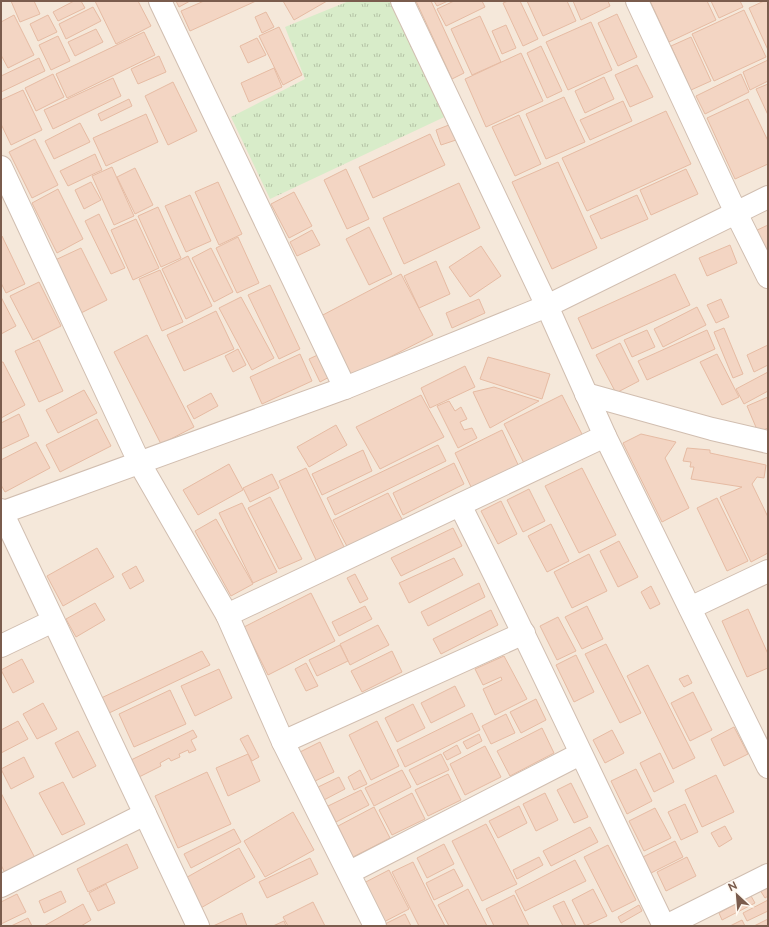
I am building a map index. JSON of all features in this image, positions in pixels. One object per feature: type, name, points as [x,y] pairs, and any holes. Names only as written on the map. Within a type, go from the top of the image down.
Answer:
[{"type":"street","points":[[160,1],[345,388]]},
{"type":"street","points":[[402,1],[547,306],[605,436],[767,760]]},
{"type":"street","points":[[637,1],[736,213],[768,277]]},
{"type":"street","points":[[1,167],[140,464],[227,615],[283,742],[350,872],[375,926]]},
{"type":"street","points":[[196,925],[146,814],[1,512],[140,464],[345,388],[547,306],[768,197]]},
{"type":"street","points":[[586,394],[712,429],[768,442]]},
{"type":"street","points":[[227,615],[605,436]]},
{"type":"street","points":[[460,505],[524,633],[580,754],[665,926],[768,875]]},
{"type":"street","points":[[690,608],[768,571]]},
{"type":"street","points":[[1,646],[53,621]]},
{"type":"street","points":[[283,742],[524,633]]},
{"type":"street","points":[[350,872],[580,754]]},
{"type":"street","points":[[1,886],[146,814]]},
{"type":"shaded area","points":[[1,1],[768,1],[768,926],[1,926]]},
{"type":"green space","points":[[349,1],[401,1],[455,112],[270,199],[231,117],[305,79],[285,27]]},
{"type":"building","points":[[11,1],[34,1],[40,14],[20,22]]},
{"type":"building","points":[[74,1],[81,1],[85,8],[58,21],[53,12]]},
{"type":"building","points":[[95,1],[138,1],[151,26],[116,44]]},
{"type":"building","points":[[176,1],[190,1],[179,7]]},
{"type":"building","points":[[204,1],[256,1],[190,31],[181,11]]},
{"type":"building","points":[[283,1],[327,1],[294,20]]},
{"type":"building","points":[[416,1],[431,1],[464,73],[452,79]]},
{"type":"building","points":[[434,1],[448,1],[437,6]]},
{"type":"building","points":[[454,1],[482,1],[485,7],[446,26],[437,9]]},
{"type":"building","points":[[508,1],[520,1],[538,39],[523,46],[503,3]]},
{"type":"building","points":[[527,1],[567,1],[576,21],[543,36]]},
{"type":"building","points":[[573,1],[608,1],[610,6],[581,20]]},
{"type":"building","points":[[650,1],[707,1],[716,20],[669,42]]},
{"type":"building","points":[[711,1],[740,1],[743,7],[719,18]]},
{"type":"building","points":[[764,1],[768,1],[768,50],[749,8]]},
{"type":"building","points":[[93,7],[101,21],[66,39],[59,24]]},
{"type":"building","points":[[744,10],[766,57],[714,81],[692,34]]},
{"type":"building","points":[[266,12],[274,27],[262,33],[255,17]]},
{"type":"building","points":[[617,14],[637,57],[618,66],[598,23]]},
{"type":"building","points":[[14,15],[34,55],[8,68],[1,55],[1,22]]},
{"type":"building","points":[[48,15],[57,32],[38,41],[30,24]]},
{"type":"building","points":[[480,16],[501,62],[472,75],[451,29]]},
{"type":"building","points":[[591,22],[612,70],[568,90],[546,42]]},
{"type":"building","points":[[506,25],[516,48],[502,54],[492,31]]},
{"type":"building","points":[[279,27],[302,75],[283,85],[259,36]]},
{"type":"building","points":[[96,29],[103,42],[75,56],[68,42]]},
{"type":"building","points":[[144,32],[155,55],[67,98],[56,74]]},
{"type":"building","points":[[58,36],[70,61],[51,70],[39,45]]},
{"type":"building","points":[[691,37],[711,81],[691,90],[671,46]]},
{"type":"building","points":[[257,38],[266,55],[248,63],[240,46]]},
{"type":"building","points":[[541,46],[562,91],[547,98],[527,53]]},
{"type":"building","points":[[521,53],[543,101],[486,127],[465,79]]},
{"type":"building","points":[[159,56],[166,72],[138,84],[131,69]]},
{"type":"building","points":[[39,58],[45,71],[1,92],[1,76]]},
{"type":"building","points":[[768,60],[768,81],[750,90],[743,72]]},
{"type":"building","points":[[637,65],[653,97],[630,107],[615,75]]},
{"type":"building","points":[[274,68],[282,87],[249,102],[241,83]]},
{"type":"building","points":[[53,74],[64,97],[36,111],[25,88]]},
{"type":"building","points":[[741,74],[749,92],[705,114],[696,96]]},
{"type":"building","points":[[604,77],[614,99],[585,113],[575,91]]},
{"type":"building","points":[[113,78],[121,96],[53,129],[44,110]]},
{"type":"building","points":[[173,82],[197,131],[168,145],[145,96]]},
{"type":"building","points":[[768,84],[768,115],[756,89]]},
{"type":"building","points":[[23,90],[42,130],[11,145],[1,124],[1,100]]},
{"type":"building","points":[[564,97],[585,142],[546,159],[526,114]]},
{"type":"building","points":[[129,99],[132,106],[101,121],[98,114]]},
{"type":"building","points":[[748,99],[768,141],[768,164],[735,179],[707,118]]},
{"type":"building","points":[[623,101],[632,121],[590,140],[580,120]]},
{"type":"building","points":[[666,111],[691,164],[587,211],[562,158]]},
{"type":"building","points":[[146,114],[158,142],[106,166],[93,138]]},
{"type":"building","points":[[519,115],[541,164],[515,176],[492,127]]},
{"type":"building","points":[[80,123],[90,142],[54,159],[45,141]]},
{"type":"building","points":[[454,123],[459,139],[441,145],[436,130]]},
{"type":"building","points":[[430,134],[445,165],[373,198],[359,167]]},
{"type":"building","points":[[35,139],[58,185],[32,198],[9,152]]},
{"type":"building","points":[[95,154],[102,170],[68,186],[60,171]]},
{"type":"building","points":[[558,162],[597,248],[552,269],[512,182]]},
{"type":"building","points":[[112,167],[134,216],[114,225],[92,176]]},
{"type":"building","points":[[135,168],[153,205],[135,214],[117,177]]},
{"type":"building","points":[[346,169],[369,219],[347,229],[324,180]]},
{"type":"building","points":[[686,169],[698,194],[651,215],[640,190]]},
{"type":"building","points":[[91,182],[101,200],[84,209],[75,190]]},
{"type":"building","points":[[218,182],[242,234],[219,245],[195,192]]},
{"type":"building","points":[[459,183],[480,228],[404,264],[383,218]]},
{"type":"building","points":[[58,189],[83,239],[57,253],[32,203]]},
{"type":"building","points":[[294,192],[312,226],[289,238],[271,204]]},
{"type":"building","points":[[190,195],[211,241],[186,252],[165,206]]},
{"type":"building","points":[[637,195],[648,219],[601,239],[590,216]]},
{"type":"building","points":[[158,207],[181,258],[161,267],[138,216]]},
{"type":"building","points":[[99,214],[125,268],[111,274],[85,221]]},
{"type":"building","points":[[136,219],[159,268],[133,280],[111,230]]},
{"type":"building","points":[[768,225],[768,261],[753,232]]},
{"type":"building","points":[[369,227],[392,274],[369,285],[346,239]]},
{"type":"building","points":[[312,230],[320,245],[297,256],[290,242]]},
{"type":"building","points":[[2,236],[25,284],[6,293],[1,283]]},
{"type":"building","points":[[238,237],[259,283],[237,293],[216,248]]},
{"type":"building","points":[[730,245],[737,263],[707,276],[699,258]]},
{"type":"building","points":[[481,246],[501,276],[470,297],[449,267]]},
{"type":"building","points":[[81,248],[107,300],[79,314],[53,261]]},
{"type":"building","points":[[211,248],[233,292],[214,302],[192,258]]},
{"type":"building","points":[[188,256],[212,306],[186,319],[162,269]]},
{"type":"building","points":[[436,261],[450,294],[419,308],[404,276]]},
{"type":"building","points":[[160,270],[183,322],[162,331],[139,279]]},
{"type":"building","points":[[401,274],[433,335],[351,377],[319,317]]},
{"type":"building","points":[[675,274],[690,305],[592,349],[578,318]]},
{"type":"building","points":[[39,282],[61,326],[33,340],[10,296]]},
{"type":"building","points":[[270,285],[300,349],[279,359],[248,295]]},
{"type":"building","points":[[1,297],[16,326],[1,334]]},
{"type":"building","points":[[241,297],[274,358],[252,370],[219,308]]},
{"type":"building","points":[[479,299],[485,313],[452,328],[446,313]]},
{"type":"building","points":[[721,299],[729,317],[716,323],[707,305]]},
{"type":"building","points":[[697,307],[706,325],[663,347],[654,329]]},
{"type":"building","points":[[216,311],[234,349],[184,371],[167,335]]},
{"type":"building","points":[[724,328],[743,374],[733,378],[714,332]]},
{"type":"building","points":[[647,330],[655,347],[632,357],[624,340]]},
{"type":"building","points":[[707,330],[715,349],[647,380],[638,361]]},
{"type":"building","points":[[147,335],[194,427],[161,444],[114,352]]},
{"type":"building","points":[[39,340],[63,391],[39,402],[15,351]]},
{"type":"building","points":[[620,343],[639,381],[616,393],[596,355]]},
{"type":"building","points":[[768,345],[768,365],[754,372],[747,355]]},
{"type":"building","points":[[238,349],[246,365],[233,372],[225,356]]},
{"type":"building","points":[[322,353],[333,375],[320,382],[309,359]]},
{"type":"building","points":[[300,354],[312,381],[262,404],[250,377]]},
{"type":"building","points":[[717,354],[739,397],[722,405],[700,362]]},
{"type":"building","points":[[488,357],[550,374],[542,399],[480,379]]},
{"type":"building","points":[[1,362],[3,362],[25,405],[1,418]]},
{"type":"building","points":[[465,366],[475,387],[430,408],[421,388]]},
{"type":"building","points":[[768,372],[768,391],[744,404],[736,389]]},
{"type":"building","points":[[494,387],[539,401],[490,428],[473,392]]},
{"type":"building","points":[[84,390],[97,413],[58,433],[46,410]]},
{"type":"building","points":[[211,393],[218,406],[194,419],[187,406]]},
{"type":"building","points":[[421,395],[444,437],[380,469],[356,427]]},
{"type":"building","points":[[562,395],[585,440],[527,469],[504,424]]},
{"type":"building","points":[[768,397],[768,428],[758,432],[747,406]]},
{"type":"building","points":[[449,401],[455,411],[461,407],[467,419],[460,422],[464,430],[472,428],[477,438],[458,448],[437,406]]},
{"type":"building","points":[[19,414],[29,436],[1,449],[1,423]]},
{"type":"building","points":[[97,419],[111,446],[60,472],[46,445]]},
{"type":"building","points":[[336,425],[347,445],[309,467],[297,447]]},
{"type":"building","points":[[502,430],[520,469],[473,491],[455,453]]},
{"type":"building","points":[[641,434],[676,442],[665,458],[689,508],[662,522],[623,443]]},
{"type":"building","points":[[36,442],[50,468],[5,492],[1,485],[1,460]]},
{"type":"building","points":[[438,445],[446,461],[335,515],[327,498]]},
{"type":"building","points":[[687,448],[710,450],[710,453],[766,465],[764,478],[757,477],[752,484],[768,517],[768,553],[751,562],[720,497],[742,487],[691,479],[694,467],[690,467],[691,462],[683,461]]},
{"type":"building","points":[[363,450],[372,471],[322,495],[312,474]]},
{"type":"building","points":[[454,463],[464,484],[403,515],[393,493]]},
{"type":"building","points":[[229,464],[243,490],[198,515],[183,490]]},
{"type":"building","points":[[306,468],[345,549],[317,562],[279,481]]},
{"type":"building","points":[[582,468],[616,535],[579,553],[545,486]]},
{"type":"building","points":[[272,474],[279,488],[250,502],[243,488]]},
{"type":"building","points":[[529,489],[545,521],[523,532],[507,500]]},
{"type":"building","points":[[388,493],[404,523],[349,550],[333,520]]},
{"type":"building","points":[[270,497],[302,559],[279,569],[248,508]]},
{"type":"building","points":[[717,498],[748,561],[727,571],[697,508]]},
{"type":"building","points":[[501,501],[517,534],[498,544],[481,511]]},
{"type":"building","points":[[242,503],[277,572],[253,583],[219,513]]},
{"type":"building","points":[[216,519],[253,584],[231,596],[195,531]]},
{"type":"building","points":[[551,524],[569,561],[547,572],[528,536]]},
{"type":"building","points":[[453,528],[462,546],[401,576],[391,558]]},
{"type":"building","points":[[619,541],[638,577],[618,587],[600,551]]},
{"type":"building","points":[[97,548],[114,577],[63,606],[47,576]]},
{"type":"building","points":[[589,554],[607,591],[572,608],[554,572]]},
{"type":"building","points":[[454,558],[463,575],[409,603],[399,583]]},
{"type":"building","points":[[136,566],[144,581],[130,589],[122,574]]},
{"type":"building","points":[[355,574],[368,599],[360,603],[347,578]]},
{"type":"building","points":[[479,583],[485,597],[428,626],[421,612]]},
{"type":"building","points":[[651,586],[660,604],[650,609],[641,592]]},
{"type":"building","points":[[311,593],[335,641],[268,675],[244,627]]},
{"type":"building","points":[[95,603],[105,620],[76,637],[66,619]]},
{"type":"building","points":[[365,606],[372,619],[339,636],[332,622]]},
{"type":"building","points":[[587,606],[603,639],[582,649],[565,617]]},
{"type":"building","points":[[748,609],[768,654],[768,668],[747,677],[722,621]]},
{"type":"building","points":[[491,610],[498,625],[441,654],[433,639]]},
{"type":"building","points":[[558,617],[576,651],[557,660],[540,626]]},
{"type":"building","points":[[378,625],[389,645],[350,665],[340,644]]},
{"type":"building","points":[[606,644],[641,713],[620,723],[585,654]]},
{"type":"building","points":[[340,645],[348,661],[317,676],[309,660]]},
{"type":"building","points":[[202,651],[210,665],[107,714],[99,699]]},
{"type":"building","points":[[392,651],[402,672],[362,692],[351,671]]},
{"type":"building","points":[[576,655],[594,692],[574,702],[556,665]]},
{"type":"building","points":[[504,656],[527,699],[495,715],[483,689],[502,680],[501,677],[483,685],[475,669]]},
{"type":"building","points":[[22,659],[34,682],[13,693],[1,670]]},
{"type":"building","points":[[306,663],[318,686],[306,691],[295,669]]},
{"type":"building","points":[[648,665],[695,758],[673,769],[627,676]]},
{"type":"building","points":[[219,669],[232,698],[195,716],[181,686]]},
{"type":"building","points":[[688,675],[692,683],[684,687],[679,679]]},
{"type":"building","points":[[455,686],[465,706],[431,723],[421,703]]},
{"type":"building","points":[[170,690],[186,724],[134,747],[119,714]]},
{"type":"building","points":[[693,692],[712,730],[690,741],[671,703]]},
{"type":"building","points":[[536,699],[546,720],[521,733],[510,712]]},
{"type":"building","points":[[43,703],[57,729],[37,739],[23,714]]},
{"type":"building","points":[[413,704],[425,728],[397,742],[385,718]]},
{"type":"building","points":[[472,713],[480,730],[405,767],[397,750]]},
{"type":"building","points":[[506,714],[515,733],[491,744],[482,726]]},
{"type":"building","points":[[18,721],[28,739],[1,753],[1,730]]},
{"type":"building","points":[[377,721],[399,766],[371,780],[349,735]]},
{"type":"building","points":[[734,727],[748,754],[724,766],[711,739]]},
{"type":"building","points":[[542,728],[554,753],[510,776],[497,751]]},
{"type":"building","points":[[193,730],[197,737],[191,740],[196,750],[189,753],[188,750],[179,754],[180,757],[171,761],[169,758],[160,763],[161,766],[139,777],[131,760]]},
{"type":"building","points":[[612,730],[624,753],[605,763],[593,740]]},
{"type":"building","points":[[78,731],[96,766],[73,778],[55,743]]},
{"type":"building","points":[[479,734],[482,741],[467,749],[463,742]]},
{"type":"building","points":[[248,735],[259,757],[252,761],[240,739]]},
{"type":"building","points":[[320,742],[334,772],[313,782],[298,753]]},
{"type":"building","points":[[457,745],[461,753],[447,760],[443,753]]},
{"type":"building","points":[[485,746],[501,777],[465,795],[450,764]]},
{"type":"building","points":[[660,753],[674,782],[654,792],[640,763]]},
{"type":"building","points":[[248,754],[260,781],[228,796],[216,768]]},
{"type":"building","points":[[441,754],[449,770],[417,785],[409,770]]},
{"type":"building","points":[[24,757],[34,777],[11,789],[1,769]]},
{"type":"building","points":[[636,769],[652,801],[627,814],[611,781]]},
{"type":"building","points":[[360,770],[367,784],[354,790],[348,777]]},
{"type":"building","points":[[402,770],[411,787],[374,806],[365,788]]},
{"type":"building","points":[[207,772],[231,824],[178,848],[155,796]]},
{"type":"building","points":[[448,774],[461,800],[428,816],[415,790]]},
{"type":"building","points":[[716,775],[734,812],[702,827],[685,790]]},
{"type":"building","points":[[339,777],[345,789],[322,801],[316,788]]},
{"type":"building","points":[[63,782],[85,824],[62,835],[39,793]]},
{"type":"building","points":[[571,783],[588,817],[574,823],[557,790]]},
{"type":"building","points":[[361,790],[369,805],[336,822],[328,806]]},
{"type":"building","points":[[1,793],[35,858],[5,873],[1,865]]},
{"type":"building","points":[[412,793],[425,819],[392,835],[379,810]]},
{"type":"building","points":[[545,793],[558,820],[536,831],[523,804]]},
{"type":"building","points":[[685,804],[698,832],[681,840],[668,812]]},
{"type":"building","points":[[519,806],[527,823],[498,838],[489,821]]},
{"type":"building","points":[[374,807],[390,838],[353,857],[338,826]]},
{"type":"building","points":[[655,808],[671,838],[644,851],[629,821]]},
{"type":"building","points":[[293,812],[314,850],[265,877],[244,841]]},
{"type":"building","points":[[486,824],[517,884],[482,901],[452,841]]},
{"type":"building","points":[[725,826],[732,839],[719,847],[711,833]]},
{"type":"building","points":[[590,827],[598,842],[551,866],[543,851]]},
{"type":"building","points":[[234,829],[241,842],[191,868],[184,854]]},
{"type":"building","points":[[675,841],[683,857],[647,875],[639,859]]},
{"type":"building","points":[[127,844],[138,868],[88,892],[77,869]]},
{"type":"building","points":[[444,844],[454,864],[427,878],[417,858]]},
{"type":"building","points":[[608,845],[636,900],[612,912],[584,857]]},
{"type":"building","points":[[239,848],[255,877],[199,909],[182,880]]},
{"type":"building","points":[[539,857],[543,865],[517,879],[513,870]]},
{"type":"building","points":[[687,857],[696,876],[666,891],[657,872]]},
{"type":"building","points":[[310,858],[318,874],[267,898],[259,882]]},
{"type":"building","points":[[575,860],[586,881],[525,911],[515,891]]},
{"type":"building","points":[[413,862],[445,926],[419,926],[392,872]]},
{"type":"building","points":[[454,869],[463,886],[434,900],[426,883]]},
{"type":"building","points":[[389,870],[409,909],[378,925],[358,886]]},
{"type":"building","points":[[106,884],[115,903],[98,911],[89,893]]},
{"type":"building","points":[[768,886],[768,896],[765,898],[760,890]]},
{"type":"building","points":[[468,889],[487,926],[449,926],[438,905]]},
{"type":"building","points":[[593,889],[607,916],[585,926],[572,900]]},
{"type":"building","points":[[61,891],[66,902],[44,913],[39,901]]},
{"type":"building","points":[[17,894],[26,912],[1,924],[1,902]]},
{"type":"building","points":[[514,895],[529,926],[494,926],[486,909]]},
{"type":"building","points":[[751,896],[755,903],[722,920],[719,913]]},
{"type":"building","points":[[768,900],[768,911],[747,921],[743,913]]},
{"type":"building","points":[[564,901],[576,926],[563,926],[553,906]]},
{"type":"building","points":[[313,902],[325,926],[288,926],[283,917]]},
{"type":"building","points":[[83,904],[91,920],[81,926],[44,926]]},
{"type":"building","points":[[639,905],[642,911],[621,923],[618,917]]},
{"type":"building","points":[[242,913],[247,926],[213,926]]},
{"type":"building","points":[[405,914],[411,926],[383,926],[383,925]]},
{"type":"building","points":[[28,918],[32,926],[11,926]]},
{"type":"building","points":[[768,919],[768,926],[754,926]]},
{"type":"building","points":[[742,920],[745,926],[730,926]]},
{"type":"building","points":[[284,921],[286,926],[273,926]]}]
